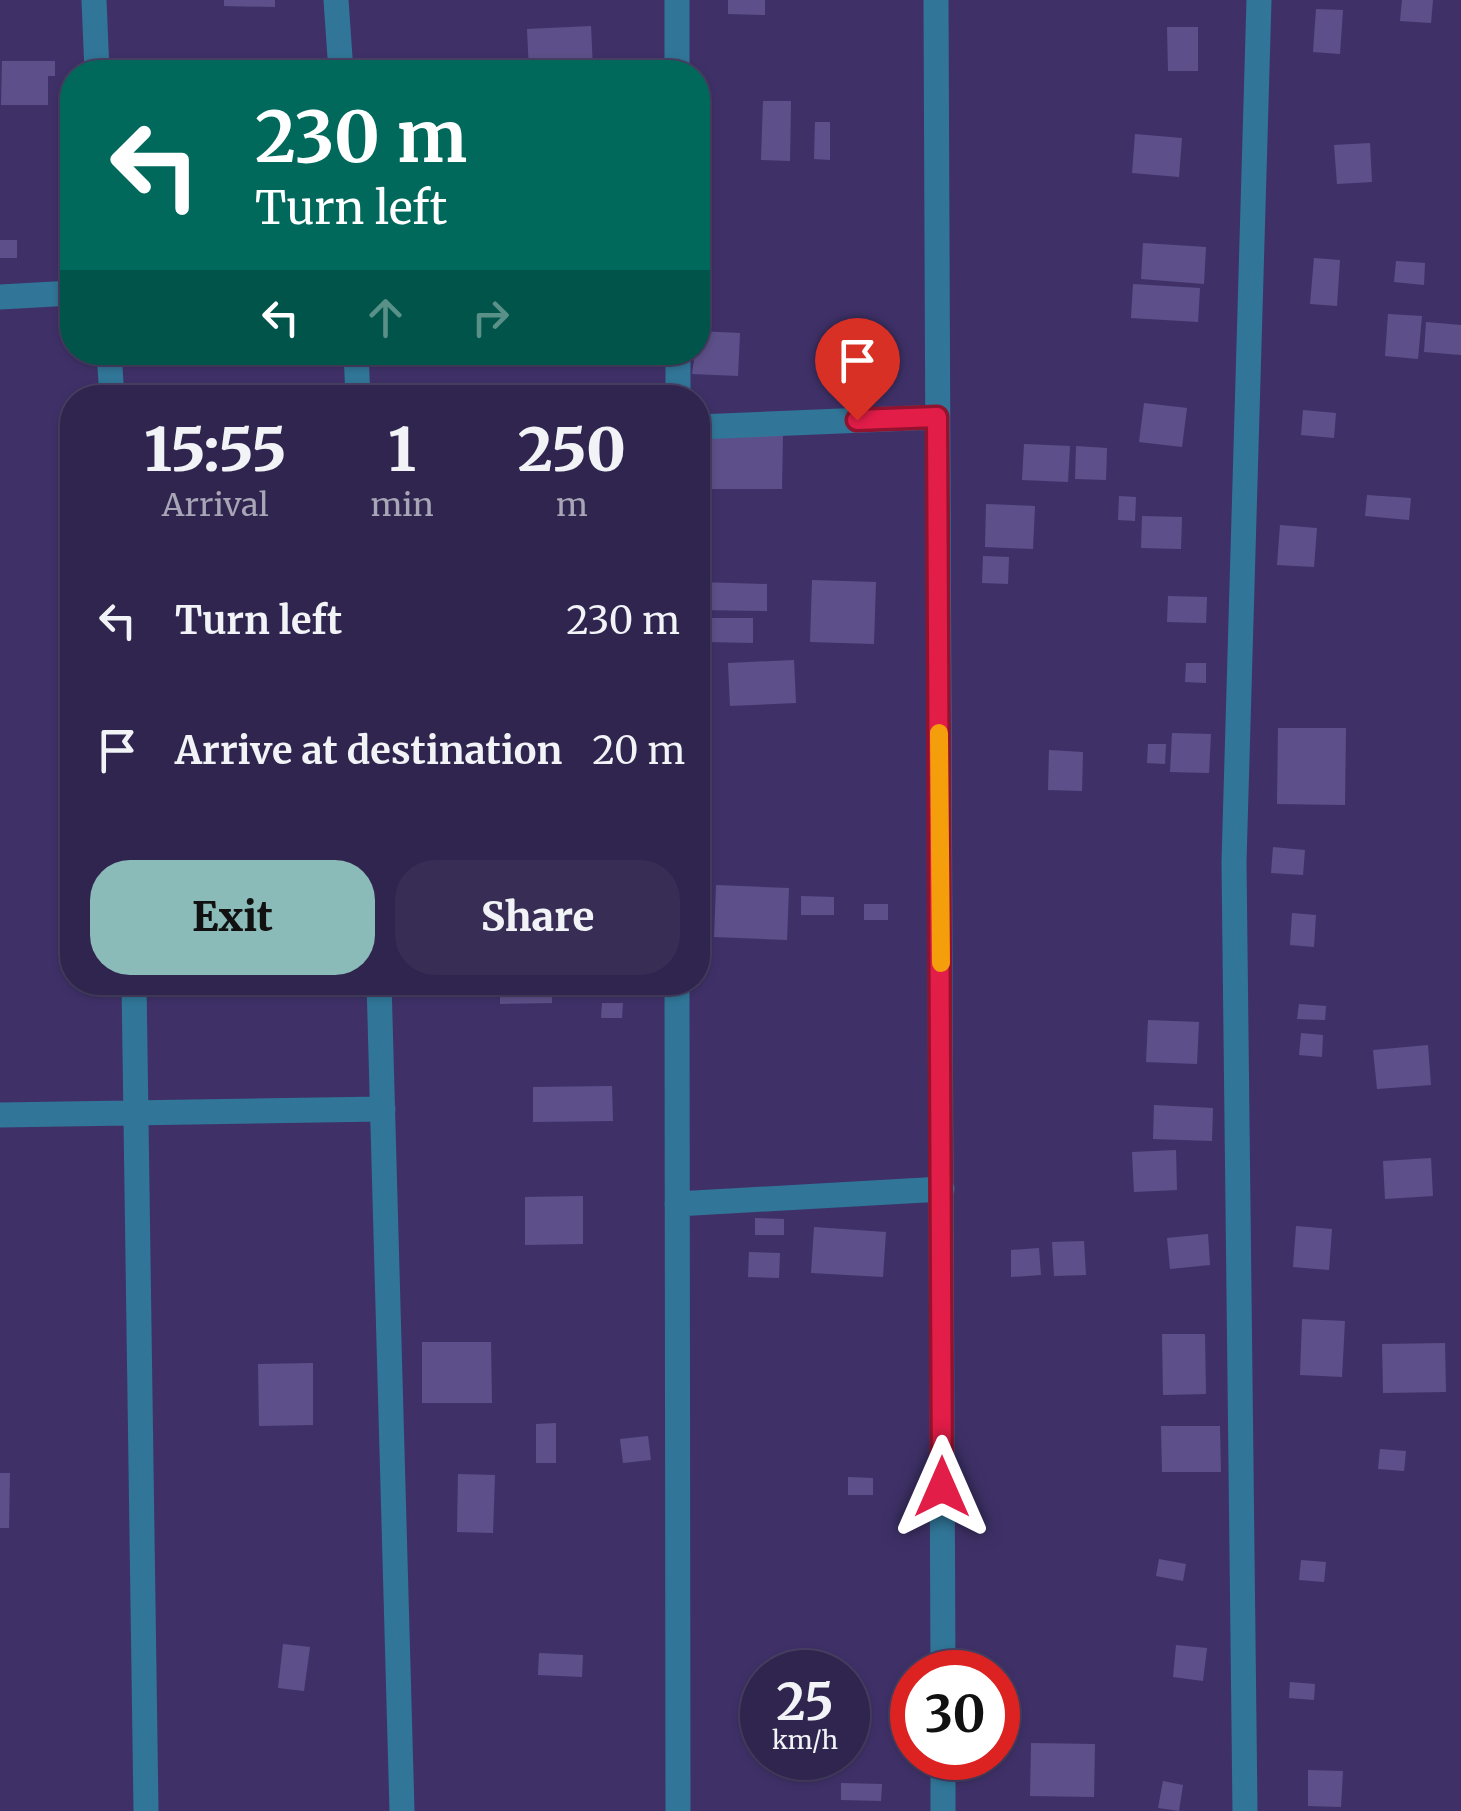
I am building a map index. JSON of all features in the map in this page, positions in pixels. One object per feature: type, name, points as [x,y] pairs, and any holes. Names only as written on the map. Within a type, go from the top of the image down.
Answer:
[{"type":"street","points":[[94,0],[96,60]]},
{"type":"street","points":[[336,0],[339,60]]},
{"type":"street","points":[[677,0],[677,60]]},
{"type":"street","points":[[936,0],[943,1650]]},
{"type":"street","points":[[1245,1811],[1234,862],[1259,0]]},
{"type":"street","points":[[0,297],[60,294]]},
{"type":"street","points":[[710,426],[937,417]]},
{"type":"street","points":[[134,995],[146,1811]]},
{"type":"street","points":[[380,995],[402,1811]]},
{"type":"street","points":[[677,995],[678,1811]]},
{"type":"street","points":[[0,1115],[384,1108]]},
{"type":"street","points":[[676,1204],[942,1189]]},
{"type":"street","points":[[943,1780],[943,1811]]},
{"type":"building","points":[[224,0],[275,0],[275,7],[224,6]]},
{"type":"building","points":[[728,0],[765,0],[765,15],[728,14]]},
{"type":"building","points":[[1402,0],[1433,0],[1431,23],[1400,21]]},
{"type":"building","points":[[1316,9],[1343,10],[1340,54],[1313,52]]},
{"type":"building","points":[[591,26],[593,60],[528,60],[527,29]]},
{"type":"building","points":[[1167,27],[1198,27],[1198,71],[1168,71]]},
{"type":"building","points":[[2,61],[55,61],[55,76],[48,76],[48,105],[1,105]]},
{"type":"building","points":[[763,101],[791,101],[790,161],[761,160]]},
{"type":"building","points":[[815,122],[830,122],[830,160],[814,159]]},
{"type":"building","points":[[1135,134],[1182,138],[1179,177],[1132,173]]},
{"type":"building","points":[[1370,143],[1372,182],[1337,184],[1334,145]]},
{"type":"building","points":[[0,240],[17,240],[17,258],[0,258]]},
{"type":"building","points":[[1143,243],[1206,247],[1204,284],[1141,279]]},
{"type":"building","points":[[1314,258],[1340,260],[1337,306],[1310,304]]},
{"type":"building","points":[[1396,261],[1425,263],[1424,285],[1394,282]]},
{"type":"building","points":[[1133,284],[1200,288],[1198,322],[1131,318]]},
{"type":"building","points":[[1388,314],[1422,316],[1418,359],[1385,356]]},
{"type":"building","points":[[1426,322],[1461,325],[1461,355],[1424,352]]},
{"type":"building","points":[[710,332],[740,333],[738,376],[692,374],[693,365],[710,365]]},
{"type":"building","points":[[1144,403],[1187,408],[1182,447],[1139,442]]},
{"type":"building","points":[[1303,410],[1336,413],[1334,438],[1301,435]]},
{"type":"building","points":[[710,433],[783,434],[782,489],[710,489]]},
{"type":"building","points":[[1024,444],[1070,446],[1068,482],[1022,480]]},
{"type":"building","points":[[1076,446],[1107,448],[1106,480],[1075,479]]},
{"type":"building","points":[[1367,495],[1411,498],[1409,520],[1365,516]]},
{"type":"building","points":[[1119,496],[1136,497],[1135,521],[1118,520]]},
{"type":"building","points":[[986,504],[1035,506],[1033,549],[985,547]]},
{"type":"building","points":[[1142,516],[1182,517],[1181,549],[1141,548]]},
{"type":"building","points":[[1280,525],[1317,528],[1314,567],[1277,565]]},
{"type":"building","points":[[983,556],[1009,557],[1008,584],[982,583]]},
{"type":"building","points":[[812,580],[876,582],[874,644],[810,642]]},
{"type":"building","points":[[710,582],[767,584],[767,611],[710,610]]},
{"type":"building","points":[[1168,596],[1207,597],[1206,623],[1167,622]]},
{"type":"building","points":[[710,618],[753,618],[753,643],[710,642]]},
{"type":"building","points":[[794,660],[796,703],[730,706],[728,663]]},
{"type":"building","points":[[1186,663],[1206,663],[1206,683],[1185,682]]},
{"type":"building","points":[[1278,728],[1346,728],[1345,805],[1277,804]]},
{"type":"building","points":[[1172,733],[1211,734],[1209,773],[1170,772]]},
{"type":"building","points":[[1148,744],[1166,744],[1165,764],[1147,763]]},
{"type":"building","points":[[1049,750],[1083,752],[1082,791],[1048,790]]},
{"type":"building","points":[[1273,847],[1305,850],[1303,875],[1271,873]]},
{"type":"building","points":[[716,885],[789,888],[787,940],[714,937]]},
{"type":"building","points":[[801,896],[834,897],[834,915],[801,915]]},
{"type":"building","points":[[864,904],[888,904],[888,920],[864,920]]},
{"type":"building","points":[[1292,913],[1316,915],[1314,947],[1290,945]]},
{"type":"building","points":[[500,995],[552,995],[552,1003],[500,1004]]},
{"type":"building","points":[[602,1003],[623,1003],[622,1018],[601,1018]]},
{"type":"building","points":[[1299,1004],[1326,1006],[1325,1020],[1297,1019]]},
{"type":"building","points":[[1148,1020],[1199,1022],[1197,1064],[1146,1062]]},
{"type":"building","points":[[1301,1033],[1323,1035],[1322,1057],[1299,1055]]},
{"type":"building","points":[[1428,1045],[1431,1085],[1377,1089],[1373,1050]]},
{"type":"building","points":[[612,1086],[613,1121],[533,1122],[533,1087]]},
{"type":"building","points":[[1154,1105],[1213,1108],[1212,1141],[1153,1139]]},
{"type":"building","points":[[1176,1150],[1177,1190],[1134,1192],[1132,1152]]},
{"type":"building","points":[[1431,1158],[1433,1196],[1385,1199],[1383,1161]]},
{"type":"building","points":[[583,1196],[583,1244],[525,1245],[525,1197]]},
{"type":"building","points":[[755,1218],[784,1219],[784,1235],[755,1235]]},
{"type":"building","points":[[1296,1226],[1332,1229],[1329,1270],[1293,1267]]},
{"type":"building","points":[[814,1227],[886,1232],[883,1277],[811,1273]]},
{"type":"building","points":[[1208,1234],[1210,1265],[1170,1269],[1167,1238]]},
{"type":"building","points":[[1084,1241],[1086,1275],[1054,1276],[1052,1242]]},
{"type":"building","points":[[1039,1248],[1041,1275],[1011,1277],[1011,1250]]},
{"type":"building","points":[[749,1252],[780,1253],[779,1278],[748,1277]]},
{"type":"building","points":[[1302,1319],[1345,1321],[1342,1377],[1300,1375]]},
{"type":"building","points":[[1162,1334],[1205,1334],[1206,1394],[1163,1395]]},
{"type":"building","points":[[422,1342],[491,1342],[492,1403],[422,1403]]},
{"type":"building","points":[[1445,1343],[1446,1392],[1383,1393],[1382,1344]]},
{"type":"building","points":[[313,1363],[313,1425],[259,1426],[258,1364]]},
{"type":"building","points":[[556,1423],[556,1463],[536,1463],[536,1424]]},
{"type":"building","points":[[1161,1426],[1220,1426],[1221,1472],[1162,1472]]},
{"type":"building","points":[[648,1436],[651,1460],[623,1463],[620,1439]]},
{"type":"building","points":[[1380,1449],[1406,1451],[1404,1471],[1378,1469]]},
{"type":"building","points":[[0,1473],[10,1473],[9,1528],[0,1528]]},
{"type":"building","points":[[458,1474],[495,1475],[493,1533],[457,1532]]},
{"type":"building","points":[[848,1477],[873,1478],[873,1495],[848,1495]]},
{"type":"building","points":[[1159,1559],[1186,1564],[1183,1581],[1156,1576]]},
{"type":"building","points":[[1301,1560],[1326,1562],[1324,1582],[1299,1580]]},
{"type":"building","points":[[283,1644],[310,1647],[304,1691],[278,1688]]},
{"type":"building","points":[[1176,1645],[1207,1648],[1203,1681],[1173,1677]]},
{"type":"building","points":[[539,1653],[583,1655],[582,1677],[538,1675]]},
{"type":"building","points":[[1290,1682],[1315,1684],[1314,1700],[1289,1698]]},
{"type":"building","points":[[1031,1743],[1095,1744],[1094,1797],[1030,1796]]},
{"type":"building","points":[[1308,1770],[1343,1771],[1341,1807],[1308,1806]]},
{"type":"building","points":[[1163,1781],[1183,1785],[1179,1811],[1158,1808]]},
{"type":"building","points":[[841,1783],[882,1784],[881,1801],[841,1800]]},
{"type":"slow traffic","points":[[939,733],[941,963]]},
{"type":"route","points":[[857,420],[937,417],[942,1487]]}]
